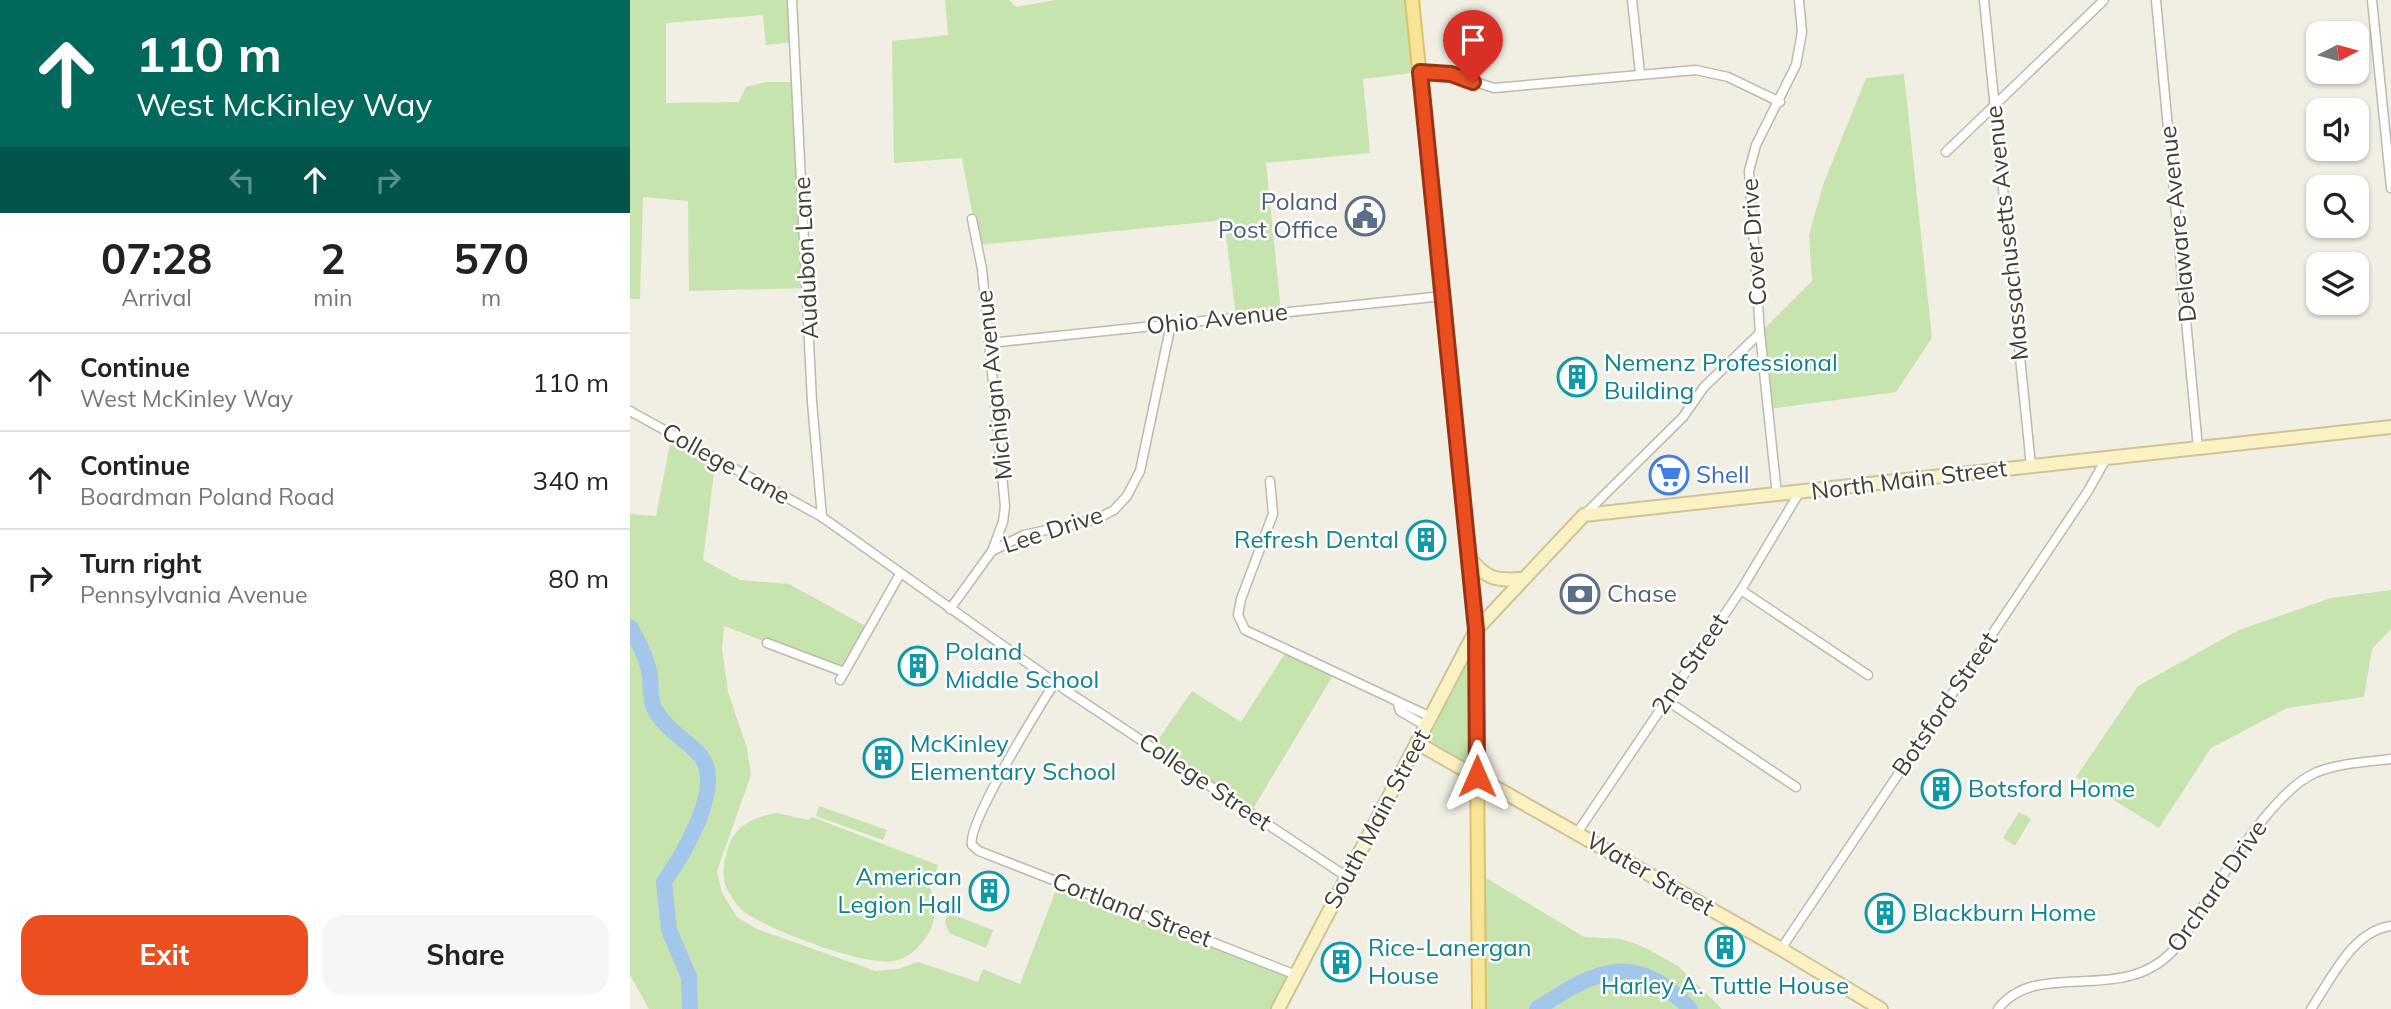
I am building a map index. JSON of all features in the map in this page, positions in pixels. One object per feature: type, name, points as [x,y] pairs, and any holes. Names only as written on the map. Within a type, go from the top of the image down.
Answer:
[{"type":"main road","points":[[1412,0],[1476,630],[1479,1004]]},
{"type":"main road","name":"North Main Street","points":[[1584,515],[2391,427]]},
{"type":"main road","points":[[1476,630],[1521,579],[1584,515]]},
{"type":"main road","points":[[1469,556],[1480,571],[1492,579],[1521,579]]},
{"type":"main road","name":"South Main Street","points":[[1278,1009],[1476,630]]},
{"type":"main road","name":"Water Street","points":[[1418,743],[1781,948],[1881,1009]]},
{"type":"street","name":"Audubon Lane","points":[[792,0],[812,402],[822,517]]},
{"type":"street","points":[[1632,0],[1640,73]]},
{"type":"street","name":"Cover Drive","points":[[1777,495],[1760,332],[1749,172],[1756,145],[1780,102],[1799,53],[1799,0]]},
{"type":"street","name":"Massachusetts Avenue","points":[[1984,0],[2031,466]]},
{"type":"street","points":[[1945,152],[2104,0]]},
{"type":"street","name":"Delaware Avenue","points":[[2156,0],[2198,448]]},
{"type":"street","points":[[2372,0],[2391,188]]},
{"type":"street","points":[[1420,72],[1451,74],[1494,88],[1679,69],[1712,72],[1746,83],[1780,102]]},
{"type":"street","name":"Michigan Avenue","points":[[972,219],[982,269],[1005,506],[1003,522],[992,551]]},
{"type":"street","name":"Ohio Avenue","points":[[990,343],[1443,296]]},
{"type":"street","name":"Lee Drive","points":[[950,609],[992,551],[1024,535],[1097,519],[1127,496],[1140,471],[1171,324]]},
{"type":"street","points":[[1584,515],[1683,417],[1704,387],[1760,332]]},
{"type":"street","name":"College Lane","points":[[630,411],[822,517]]},
{"type":"street","name":"Botsford Street","points":[[1781,948],[2085,495],[2106,459]]},
{"type":"street","points":[[1270,481],[1273,513],[1239,607],[1238,615],[1245,630],[1398,704],[1405,704],[1428,722]]},
{"type":"street","name":"2nd Street","points":[[1577,833],[1741,590],[1800,493]]},
{"type":"street","name":"College Street","points":[[822,517],[1055,682],[1347,877]]},
{"type":"street","points":[[767,643],[842,676],[900,574]]},
{"type":"street","points":[[1741,590],[1868,675]]},
{"type":"street","name":"Cortland Street","points":[[1055,682],[1010,756],[973,830],[970,842],[982,852],[1296,975]]},
{"type":"street","points":[[1666,700],[1796,787]]},
{"type":"street","name":"Orchard Drive","points":[[1998,1009],[2009,996],[2027,987],[2124,979],[2155,967],[2177,946],[2284,794],[2309,776],[2328,769],[2391,759]]},
{"type":"street","points":[[2311,1009],[2354,947],[2370,932],[2391,926]]},
{"type":"green space","points":[[630,0],[792,0],[794,42],[766,45],[763,15],[666,23],[666,103],[739,102],[746,87],[766,82],[796,82],[808,288],[689,291],[688,201],[643,197],[640,299],[630,299]]},
{"type":"green space","points":[[945,0],[1009,0],[1016,7],[1056,0],[1412,0],[1420,72],[1363,79],[1370,153],[1266,163],[1281,311],[1236,316],[1224,220],[978,245],[962,158],[894,163],[892,41],[948,35]]},
{"type":"green space","points":[[1904,74],[1932,338],[1896,392],[1768,409],[1760,333],[1812,281],[1809,235],[1823,185],[1866,78]]},
{"type":"green space","points":[[672,434],[716,457],[703,560],[740,580],[789,584],[869,628],[844,672],[724,626],[722,649],[728,692],[747,748],[751,775],[717,871],[722,893],[737,917],[757,929],[875,971],[898,969],[918,962],[978,982],[983,969],[1020,984],[1056,890],[1129,919],[1133,910],[1296,975],[1278,1009],[649,1009],[630,975],[630,514],[656,516]]},
{"type":"green space","points":[[2391,590],[2391,629],[2372,649],[2364,697],[2287,708],[2211,748],[2159,828],[2076,777],[2138,686],[2239,630],[2331,598]]},
{"type":"green space","points":[[1476,630],[1477,776],[1417,743]]},
{"type":"green space","points":[[1288,649],[1335,672],[1251,812],[1153,747],[1192,691],[1241,722]]},
{"type":"green space","points":[[819,806],[887,830],[883,840],[816,816]]},
{"type":"green space","points":[[2019,812],[2031,819],[2015,846],[2003,838]]},
{"type":"green space","points":[[778,813],[808,820],[812,817],[938,865],[935,875],[922,871],[933,895],[935,911],[931,928],[920,945],[899,960],[862,958],[794,936],[755,919],[741,909],[731,896],[724,877],[731,840],[747,823]]},
{"type":"green space","points":[[1478,873],[1584,937],[1621,939],[1644,947],[1678,966],[1722,1009],[1479,1009]]},
{"type":"green space","points":[[948,913],[993,930],[986,948],[949,933],[945,923]]},
{"type":"waterway","points":[[630,627],[647,663],[654,708],[669,727],[699,754],[706,767],[708,783],[699,820],[664,882],[669,930],[689,977],[690,1009]]},
{"type":"waterway","points":[[1537,1009],[1578,984],[1615,972],[1651,978],[1670,990],[1690,1009]]},
{"type":"place","name":"Poland Post Office","points":[[1365,216]]},
{"type":"place","name":"Nemenz Professional Building","points":[[1577,377]]},
{"type":"place","name":"Shell","points":[[1669,475]]},
{"type":"place","name":"Refresh Dental","points":[[1426,540]]},
{"type":"place","name":"Chase","points":[[1580,594]]},
{"type":"place","name":"Poland Middle School","points":[[918,666]]},
{"type":"place","name":"McKinley Elementary School","points":[[883,758]]},
{"type":"place","name":"Botsford Home","points":[[1941,789]]},
{"type":"place","name":"American Legion Hall","points":[[989,891]]},
{"type":"place","name":"Blackburn Home","points":[[1885,913]]},
{"type":"place","name":"Harley A. Tuttle House","points":[[1725,947]]},
{"type":"place","name":"Rice-Lanergan House","points":[[1341,962]]},
{"type":"route","points":[[1473,82],[1451,74],[1420,72],[1476,630],[1477,776]]}]
